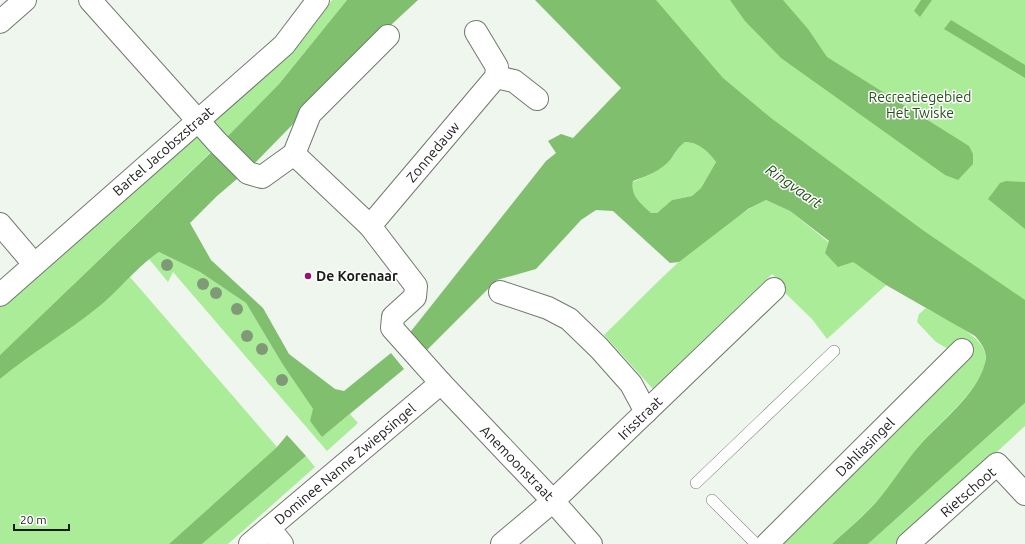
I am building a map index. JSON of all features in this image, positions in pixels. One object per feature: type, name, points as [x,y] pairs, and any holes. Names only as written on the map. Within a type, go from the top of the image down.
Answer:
[{"type":"street","points":[[0,22],[25,0]]},
{"type":"street","points":[[90,0],[217,142],[248,174],[262,177],[294,154],[310,114],[388,36]]},
{"type":"street","name":"Bartel Jacobszstraat","points":[[0,295],[284,45],[318,0]]},
{"type":"street","points":[[476,32],[497,67],[496,78],[514,81],[537,99]]},
{"type":"street","name":"Zonnedauw","points":[[370,226],[496,78]]},
{"type":"street","points":[[294,154],[370,226]]},
{"type":"street","points":[[0,224],[34,264]]},
{"type":"street","name":"Anemoonstraat","points":[[370,226],[416,286],[415,297],[393,317],[392,328],[435,377],[553,501],[591,544]]},
{"type":"street","name":"Irisstraat","points":[[502,544],[553,501],[774,289]]},
{"type":"street","points":[[500,292],[548,308],[569,319],[599,348],[631,384],[646,412]]},
{"type":"street","name":"Dahliasingel","points":[[767,544],[962,350]]},
{"type":"street","name":"Dominee Nanne Zwiepsingel","points":[[250,544],[275,536],[435,377]]},
{"type":"street","name":"Rietschoot","points":[[908,544],[996,464],[1025,494]]},
{"type":"lane","points":[[696,483],[834,351]]},
{"type":"lane","points":[[712,500],[756,544]]},
{"type":"green space","points":[[332,0],[347,0],[279,84],[224,140],[214,122],[296,48]]},
{"type":"green space","name":"Recreatiegebied Het Twiske","points":[[602,0],[1025,0],[1025,314]]},
{"type":"green space","points":[[197,130],[214,149],[0,355],[0,306]]},
{"type":"green space","points":[[685,142],[698,145],[710,154],[716,162],[701,188],[692,196],[672,200],[657,213],[650,213],[635,196],[632,187],[633,182],[654,173],[663,167],[671,159],[678,148]]},
{"type":"green space","points":[[766,200],[790,211],[853,262],[886,285],[827,339],[812,319],[782,290],[786,286],[772,274],[653,389],[604,335],[700,243],[743,212]]},
{"type":"green space","points":[[159,252],[200,272],[246,303],[283,365],[313,409],[322,437],[350,414],[358,423],[327,451],[173,272],[168,282],[149,259]]},
{"type":"green space","points":[[130,277],[277,447],[169,544],[0,544],[0,379],[17,365],[98,307]]},
{"type":"green space","points":[[926,308],[969,333],[982,346],[985,353],[985,365],[980,377],[949,416],[918,447],[876,502],[832,544],[770,544],[950,350],[936,342],[917,322],[919,314]]},
{"type":"green space","points":[[1025,403],[1025,426],[897,544],[868,544]]},
{"type":"green space","points":[[306,456],[315,467],[228,544],[202,544]]},
{"type":"water","points":[[347,0],[418,0],[378,37],[251,167],[217,196],[190,223],[211,260],[263,308],[289,354],[335,389],[344,391],[391,353],[404,369],[322,437],[310,421],[313,409],[283,365],[246,303],[200,272],[159,252],[97,308],[0,379],[0,355],[224,140],[279,84]]},
{"type":"water","name":"Ringvaart","points":[[535,0],[656,0],[723,78],[771,118],[924,231],[1025,300],[1025,403],[868,544],[832,544],[877,502],[919,446],[966,397],[981,375],[986,355],[982,345],[975,336],[886,285],[853,262],[838,267],[825,253],[829,241],[790,211],[766,200],[748,209],[679,262],[670,263],[613,211],[596,210],[581,220],[536,269],[497,280],[424,353],[408,335],[546,161],[556,153],[548,141],[561,134],[573,138],[621,88]],"holes":[[[685,142],[698,145],[710,154],[716,162],[701,188],[692,196],[672,200],[657,213],[651,213],[637,199],[633,191],[633,181],[658,170],[671,159],[682,144]]]},
{"type":"water","points":[[730,0],[783,0],[808,29],[827,57],[969,146],[973,154],[973,164],[958,180],[945,175],[781,58],[745,21]]},
{"type":"water","points":[[921,0],[932,0],[920,17],[914,11]]},
{"type":"water","points":[[951,20],[1025,65],[1025,78],[944,29]]},
{"type":"water","points":[[1006,181],[1025,182],[1025,229],[988,199],[1000,183]]},
{"type":"water","points":[[287,435],[306,456],[202,544],[169,544],[277,447]]},
{"type":"place","name":"De Korenaar","points":[[308,276]]}]
